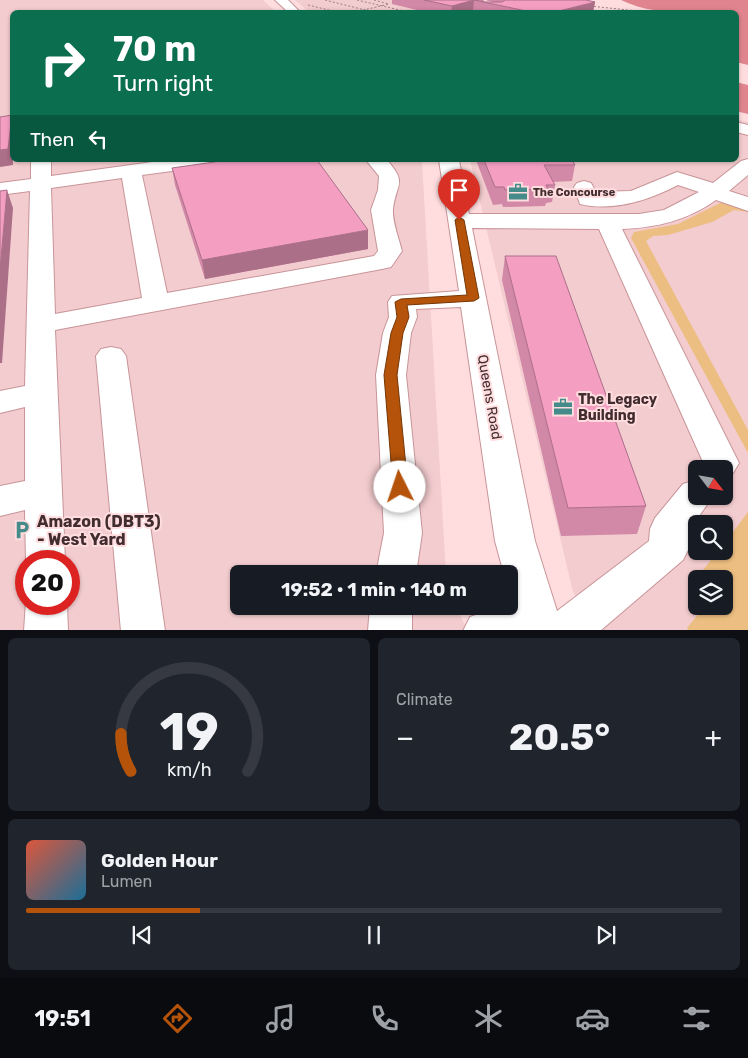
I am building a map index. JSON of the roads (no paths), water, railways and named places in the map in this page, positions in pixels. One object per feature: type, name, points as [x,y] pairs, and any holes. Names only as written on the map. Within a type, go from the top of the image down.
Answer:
[{"type":"street","points":[[281,0],[292,10]]},
{"type":"street","points":[[0,189],[41,172],[131,171],[196,162]]},
{"type":"street","points":[[42,324],[382,262],[390,251],[382,210],[389,190],[389,175],[378,162]]},
{"type":"street","name":"Queens Road","points":[[449,162],[515,541],[548,626]]},
{"type":"street","points":[[459,220],[494,223],[648,220],[688,209],[748,165]]},
{"type":"street","points":[[131,171],[156,303]]},
{"type":"street","points":[[41,172],[41,393],[45,550]]},
{"type":"street","points":[[584,187],[588,199],[633,197],[677,178],[748,204]]},
{"type":"street","points":[[607,222],[720,460]]},
{"type":"street","points":[[398,565],[403,533],[391,375],[402,308],[474,306]]},
{"type":"street","points":[[111,356],[143,630]]},
{"type":"street","points":[[0,402],[41,393]]},
{"type":"street","points":[[0,501],[43,491]]},
{"type":"street","points":[[485,630],[548,626],[588,614],[669,548],[669,529],[688,504]]},
{"type":"street","points":[[46,615],[46,630]]},
{"type":"street","points":[[390,630],[391,615]]},
{"type":"place","name":"The Concourse","points":[[518,192]]},
{"type":"place","name":"The Legacy Building","points":[[563,407]]},
{"type":"place","name":"Amazon (DBT3) - West Yard","points":[[22,530]]}]
